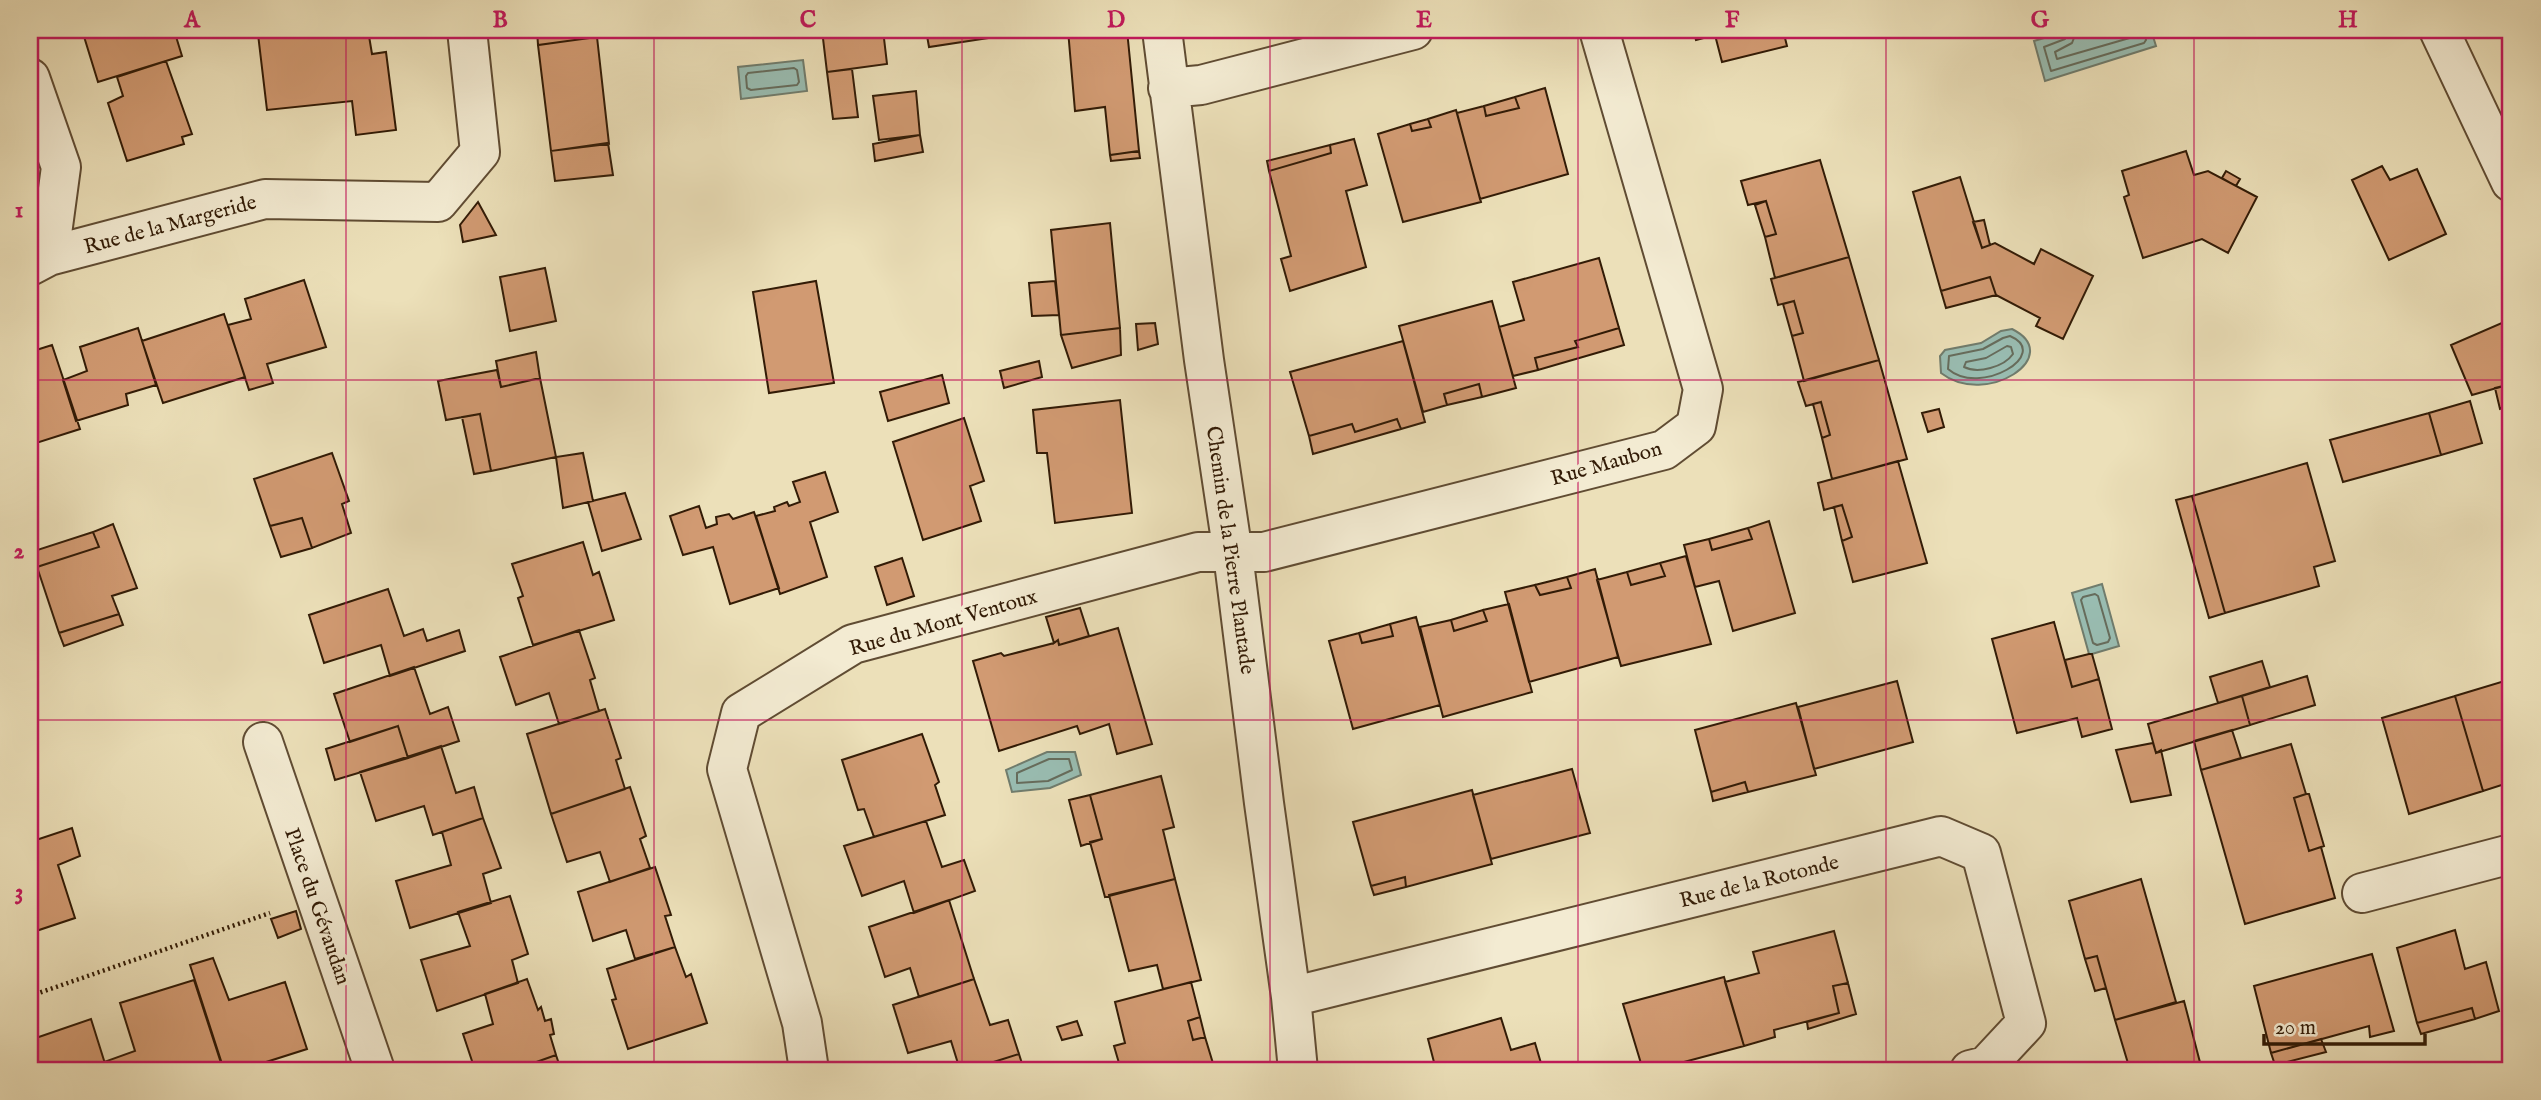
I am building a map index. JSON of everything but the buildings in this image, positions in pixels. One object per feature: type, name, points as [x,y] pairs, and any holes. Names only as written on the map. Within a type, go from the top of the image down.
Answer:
[{"type":"street","name":"Rue de la Margeride","points":[[40,261],[265,199],[438,202],[480,152],[467,30]]},
{"type":"street","name":"Chemin de la Pierre Plantade","points":[[1162,30],[1291,997],[1298,1070]]},
{"type":"street","points":[[1168,88],[1201,85],[1413,30]]},
{"type":"street","name":"Rue Maubon","points":[[1233,554],[1264,552],[1664,450],[1696,426],[1703,390],[1599,30]]},
{"type":"street","points":[[2439,30],[2511,182]]},
{"type":"street","points":[[30,78],[61,167],[40,261]]},
{"type":"street","name":"Rue du Mont Ventoux","points":[[809,1070],[802,1023],[727,769],[741,713],[853,644],[1198,552],[1233,554]]},
{"type":"street","name":"Place du Gévaudan","points":[[263,742],[314,898],[375,1070]]},
{"type":"street","name":"Rue de la Rotonde","points":[[1291,997],[1941,836],[1981,853],[2026,1023],[1986,1066],[1969,1070]]},
{"type":"street","points":[[2362,893],[2511,854]]},
{"type":"path","points":[[30,996],[314,898]]},
{"type":"water","points":[[2071,30],[2151,30],[2156,46],[2045,81],[2034,41]]},
{"type":"water","points":[[803,60],[807,91],[741,99],[738,67]]},
{"type":"water","points":[[2012,329],[2026,340],[2030,352],[2025,364],[2014,374],[1997,382],[1979,385],[1959,382],[1941,373],[1940,356],[1945,350],[1981,343],[2001,331]]},
{"type":"water","points":[[2102,584],[2119,646],[2089,654],[2072,593]]},
{"type":"water","points":[[1047,752],[1075,752],[1081,775],[1050,788],[1012,792],[1006,770]]}]
